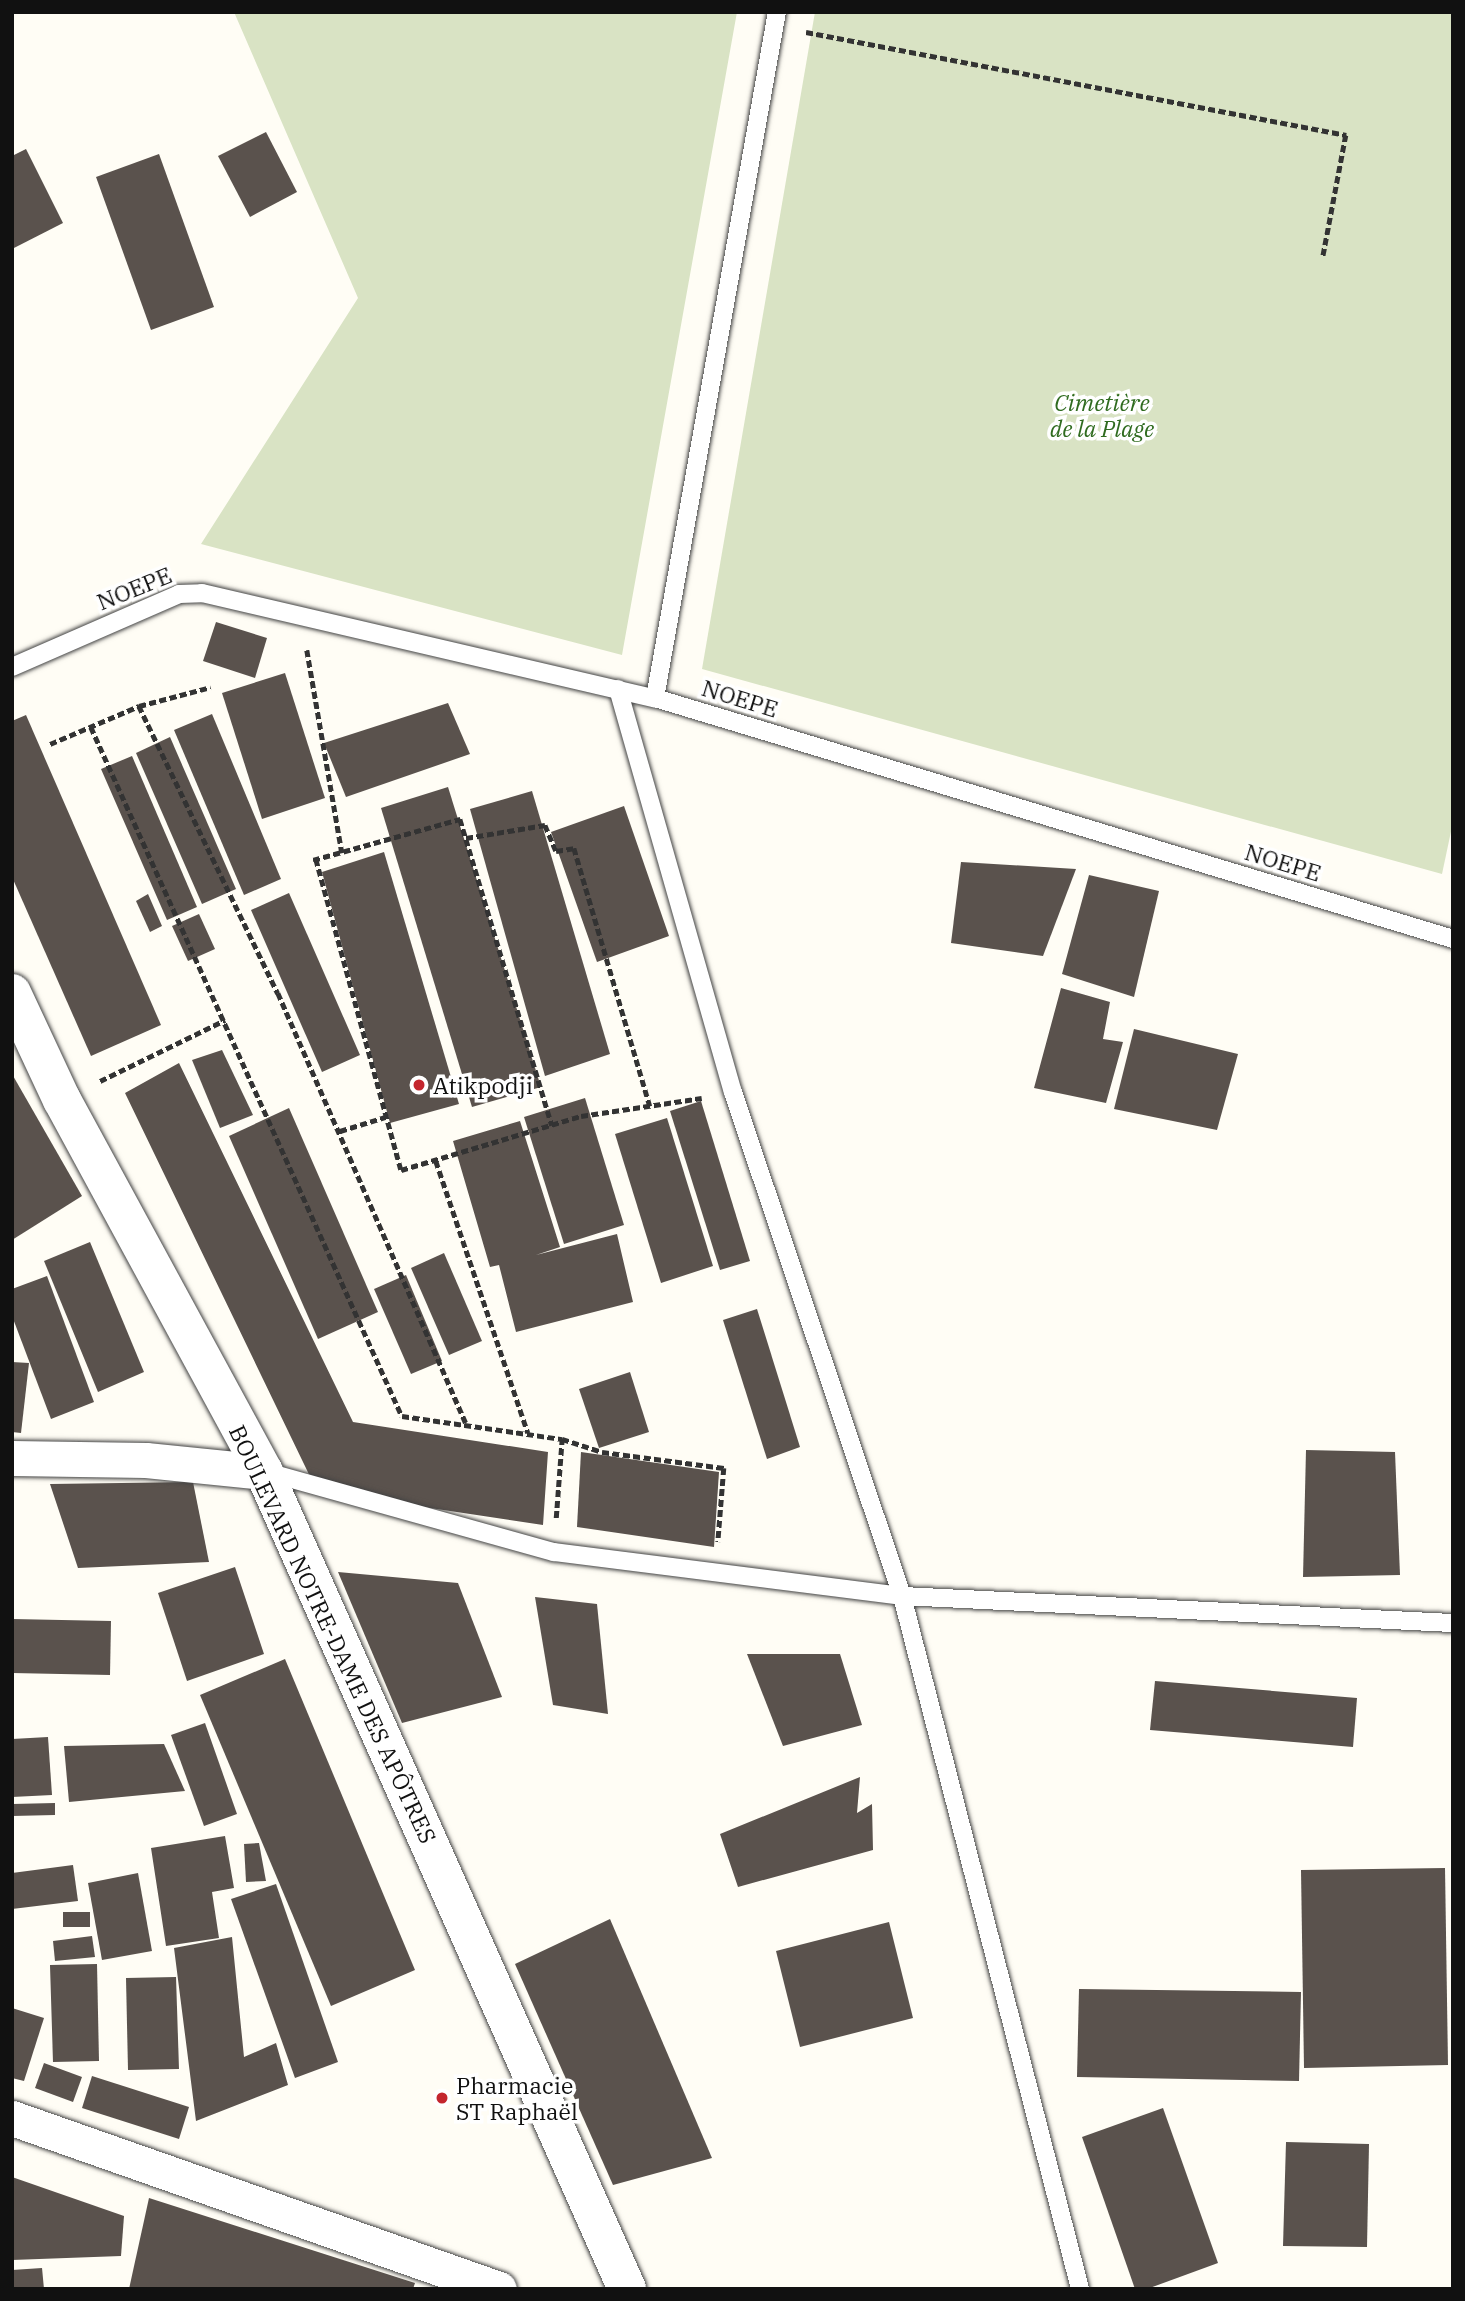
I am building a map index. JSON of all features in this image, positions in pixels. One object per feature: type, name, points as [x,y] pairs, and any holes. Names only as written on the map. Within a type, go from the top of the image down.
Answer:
[{"type":"street","name":"BOULEVARD NOTRE-DAME DES APÔTRES","points":[[12,993],[62,1100],[264,1472],[627,2289]]},
{"type":"street","points":[[12,1458],[146,1460],[264,1472]]},
{"type":"street","points":[[12,2118],[499,2289]]},
{"type":"lane","points":[[655,698],[775,19]]},
{"type":"lane","name":"NOEPE","points":[[12,667],[193,591],[655,698],[1453,939]]},
{"type":"lane","points":[[618,689],[733,1092],[902,1596],[1080,2289]]},
{"type":"lane","points":[[264,1472],[554,1552],[715,1570],[902,1596],[1453,1623]]},
{"type":"path","points":[[775,19],[1346,135],[1323,257]]},
{"type":"path","points":[[306,643],[341,853]]},
{"type":"path","points":[[50,744],[139,706],[211,687]]},
{"type":"path","points":[[139,706],[340,1130],[466,1423]]},
{"type":"path","points":[[91,727],[402,1416],[528,1433],[562,1439],[581,1448],[724,1468],[715,1570]]},
{"type":"path","points":[[552,1125],[460,819],[315,859],[401,1170],[552,1125],[733,1092]]},
{"type":"path","points":[[466,838],[545,825],[556,851],[574,848],[650,1106]]},
{"type":"path","points":[[62,1100],[225,1020]]},
{"type":"path","points":[[340,1130],[385,1117]]},
{"type":"path","points":[[436,1161],[528,1433]]},
{"type":"path","points":[[554,1552],[562,1439]]},
{"type":"green space","points":[[234,12],[737,12],[622,655],[201,544],[358,298]]},
{"type":"green space","name":"Cimetière de la Plage","points":[[815,12],[1453,12],[1453,822],[1442,874],[702,669]]},
{"type":"building","points":[[266,132],[297,192],[250,217],[218,156]]},
{"type":"building","points":[[26,149],[63,223],[12,249],[12,156]]},
{"type":"building","points":[[159,154],[214,307],[151,330],[96,177]]},
{"type":"building","points":[[216,622],[267,638],[255,678],[203,661]]},
{"type":"building","points":[[285,673],[325,798],[262,819],[222,693]]},
{"type":"building","points":[[448,703],[470,754],[346,797],[324,743]]},
{"type":"building","points":[[212,714],[281,879],[244,895],[174,730]]},
{"type":"building","points":[[26,715],[161,1025],[91,1056],[12,877],[12,721]]},
{"type":"building","points":[[170,737],[236,889],[202,904],[136,753]]},
{"type":"building","points":[[132,756],[197,907],[167,920],[101,769]]},
{"type":"building","points":[[448,787],[541,1087],[472,1107],[381,808]]},
{"type":"building","points":[[532,791],[610,1054],[545,1076],[470,809]]},
{"type":"building","points":[[624,806],[669,936],[597,962],[551,832]]},
{"type":"building","points":[[384,852],[459,1104],[390,1123],[322,872]]},
{"type":"building","points":[[961,862],[1076,869],[1043,956],[951,943]]},
{"type":"building","points":[[1089,875],[1159,891],[1134,997],[1062,974]]},
{"type":"building","points":[[289,893],[360,1055],[322,1072],[251,910]]},
{"type":"building","points":[[148,894],[162,926],[150,932],[136,901]]},
{"type":"building","points":[[199,914],[215,949],[188,961],[172,926]]},
{"type":"building","points":[[1061,988],[1110,1002],[1103,1039],[1123,1042],[1106,1103],[1034,1088]]},
{"type":"building","points":[[1134,1029],[1238,1054],[1217,1130],[1114,1109]]},
{"type":"building","points":[[222,1050],[253,1115],[220,1128],[192,1060]]},
{"type":"building","points":[[179,1063],[353,1422],[548,1452],[543,1525],[317,1491],[125,1093]]},
{"type":"building","points":[[12,1074],[82,1196],[12,1240]]},
{"type":"building","points":[[585,1098],[624,1225],[564,1244],[524,1117]]},
{"type":"building","points":[[701,1101],[750,1261],[720,1270],[670,1111]]},
{"type":"building","points":[[289,1108],[378,1312],[318,1339],[229,1136]]},
{"type":"building","points":[[667,1118],[713,1266],[661,1283],[615,1134]]},
{"type":"building","points":[[520,1121],[560,1247],[536,1255],[617,1234],[633,1302],[516,1332],[499,1265],[490,1267],[453,1141]]},
{"type":"building","points":[[90,1242],[144,1372],[98,1392],[44,1261]]},
{"type":"building","points":[[444,1253],[482,1341],[449,1355],[411,1268]]},
{"type":"building","points":[[406,1275],[442,1361],[411,1374],[374,1289]]},
{"type":"building","points":[[47,1276],[94,1402],[51,1419],[12,1316],[12,1289]]},
{"type":"building","points":[[757,1309],[800,1447],[767,1459],[723,1320]]},
{"type":"building","points":[[12,1362],[29,1363],[21,1433],[12,1432]]},
{"type":"building","points":[[630,1372],[649,1432],[599,1448],[579,1389]]},
{"type":"building","points":[[1306,1450],[1395,1452],[1400,1575],[1303,1577]]},
{"type":"building","points":[[581,1452],[719,1472],[714,1547],[577,1527]]},
{"type":"building","points":[[193,1482],[209,1562],[78,1568],[50,1484]]},
{"type":"building","points":[[235,1567],[264,1654],[187,1681],[158,1593]]},
{"type":"building","points":[[338,1572],[458,1583],[502,1697],[402,1723]]},
{"type":"building","points":[[535,1597],[597,1604],[608,1714],[553,1705]]},
{"type":"building","points":[[12,1619],[111,1621],[110,1675],[12,1673]]},
{"type":"building","points":[[747,1654],[840,1654],[862,1725],[783,1746]]},
{"type":"building","points":[[285,1659],[415,1970],[331,2006],[200,1695]]},
{"type":"building","points":[[1155,1681],[1357,1698],[1353,1747],[1150,1730]]},
{"type":"building","points":[[205,1723],[237,1814],[204,1826],[171,1735]]},
{"type":"building","points":[[48,1737],[52,1795],[12,1797],[12,1739]]},
{"type":"building","points":[[164,1744],[185,1791],[69,1802],[64,1746]]},
{"type":"building","points":[[860,1777],[857,1813],[872,1804],[873,1850],[738,1887],[720,1834]]},
{"type":"building","points":[[55,1803],[55,1815],[12,1816],[12,1804]]},
{"type":"building","points":[[225,1836],[234,1888],[212,1892],[219,1938],[166,1946],[151,1848]]},
{"type":"building","points":[[259,1843],[266,1881],[246,1882],[244,1844]]},
{"type":"building","points":[[73,1865],[78,1901],[12,1909],[12,1873]]},
{"type":"building","points":[[1445,1868],[1448,2065],[1304,2068],[1301,1870]]},
{"type":"building","points":[[138,1873],[152,1951],[102,1960],[88,1883]]},
{"type":"building","points":[[276,1884],[338,2062],[295,2078],[231,1899]]},
{"type":"building","points":[[63,1912],[90,1912],[90,1927],[63,1927]]},
{"type":"building","points":[[610,1919],[712,2158],[613,2185],[515,1964]]},
{"type":"building","points":[[889,1922],[913,2018],[800,2047],[776,1951]]},
{"type":"building","points":[[92,1936],[95,1957],[55,1961],[53,1941]]},
{"type":"building","points":[[232,1937],[244,2057],[276,2043],[288,2085],[196,2121],[174,1948]]},
{"type":"building","points":[[97,1964],[99,2061],[53,2062],[50,1965]]},
{"type":"building","points":[[176,1977],[179,2069],[128,2070],[126,1978]]},
{"type":"building","points":[[1079,1989],[1301,1992],[1299,2081],[1077,2077]]},
{"type":"building","points":[[12,2008],[44,2018],[24,2081],[12,2078]]},
{"type":"building","points":[[44,2063],[82,2077],[73,2102],[35,2088]]},
{"type":"building","points":[[92,2076],[189,2107],[179,2139],[82,2108]]},
{"type":"building","points":[[1163,2108],[1218,2263],[1147,2289],[1135,2289],[1082,2137]]},
{"type":"building","points":[[1286,2142],[1369,2144],[1367,2247],[1283,2246]]},
{"type":"building","points":[[12,2177],[124,2216],[121,2256],[12,2260]]},
{"type":"building","points":[[149,2198],[415,2283],[413,2289],[129,2289]]},
{"type":"building","points":[[42,2268],[44,2289],[12,2289],[12,2270]]},
{"type":"place","name":"Atikpodji","points":[[419,1085]]},
{"type":"place","name":"Pharmacie ST Raphaël","points":[[442,2098]]}]
